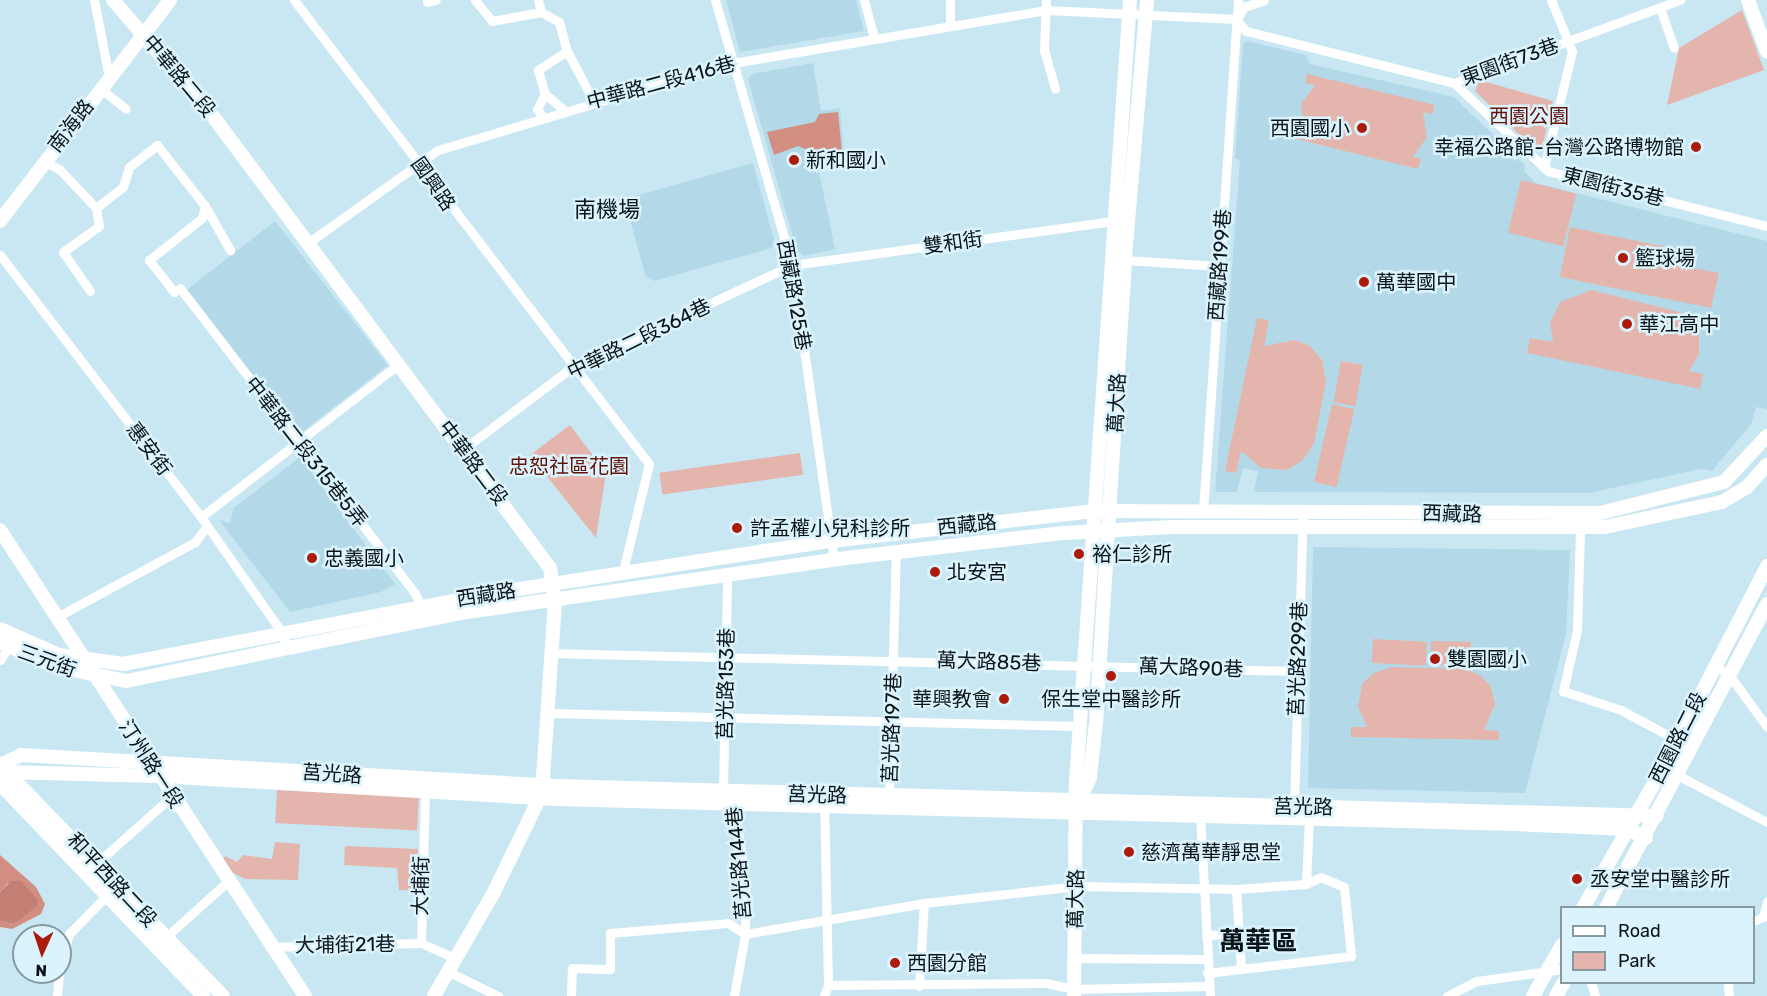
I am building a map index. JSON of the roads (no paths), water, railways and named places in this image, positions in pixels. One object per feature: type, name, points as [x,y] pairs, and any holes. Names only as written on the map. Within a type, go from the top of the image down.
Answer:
[{"type":"street","points":[[94,0],[105,82],[126,109]]},
{"type":"street","name":"中華路二段","points":[[112,0],[142,31],[308,243],[398,365],[465,448],[545,558],[555,602],[542,792],[434,996]]},
{"type":"street","name":"南海路","points":[[0,221],[142,31],[170,0]]},
{"type":"street","name":"國興路","points":[[294,0],[418,161],[572,368],[649,464],[622,575]]},
{"type":"street","points":[[475,0],[492,21],[541,12],[559,22],[567,51],[594,102]]},
{"type":"street","points":[[538,0],[541,12]]},
{"type":"street","name":"西藏路125巷","points":[[715,0],[792,265],[834,561]]},
{"type":"street","points":[[864,0],[874,37]]},
{"type":"street","points":[[950,0],[950,23]]},
{"type":"street","name":"西藏路199巷","points":[[1203,511],[1238,0]]},
{"type":"street","points":[[1236,19],[1244,7],[1264,0]]},
{"type":"street","points":[[1544,168],[1572,51],[1551,0]]},
{"type":"street","name":"東園街73巷","points":[[1236,19],[1246,30],[1454,83],[1680,0]]},
{"type":"street","points":[[1748,0],[1767,52]]},
{"type":"street","points":[[1046,5],[1044,50],[1055,88]]},
{"type":"street","name":"中華路二段416巷","points":[[308,243],[418,161],[542,116],[734,63],[1046,5],[1146,7],[1236,19]]},
{"type":"street","name":"萬大路","points":[[1074,993],[1080,726],[1129,7]]},
{"type":"street","name":"萬大路","points":[[1077,809],[1090,777],[1100,666],[1125,260],[1146,7]]},
{"type":"street","points":[[1660,8],[1674,48]]},
{"type":"street","points":[[564,110],[545,94],[538,69],[567,51]]},
{"type":"street","name":"東園街35巷","points":[[1454,83],[1544,168],[1767,226]]},
{"type":"street","points":[[542,116],[537,109],[545,94]]},
{"type":"street","points":[[96,208],[123,187],[129,167],[157,145],[205,206],[230,250]]},
{"type":"street","points":[[44,161],[60,170],[96,208],[99,226],[63,252],[90,291]]},
{"type":"street","name":"中華路二段315巷5弄","points":[[205,206],[202,218],[148,260],[177,290],[298,442],[414,592],[419,606],[428,618]]},
{"type":"street","name":"雙和街","points":[[792,265],[1113,221]]},
{"type":"street","name":"惠安街","points":[[0,255],[201,517],[283,634],[286,649]]},
{"type":"street","points":[[1125,260],[1220,266]]},
{"type":"street","name":"中華路二段364巷","points":[[465,448],[572,368],[792,265]]},
{"type":"street","points":[[201,517],[398,365]]},
{"type":"street","name":"西藏路","points":[[81,660],[123,664],[419,606],[553,587],[831,541],[1111,509],[1552,516],[1600,513],[1725,483],[1767,436]]},
{"type":"street","name":"西藏路","points":[[94,678],[146,678],[428,618],[555,602],[896,552],[1092,532],[1302,528],[1580,530],[1722,502],[1748,488],[1767,465]]},
{"type":"street","name":"莒光路299巷","points":[[1294,807],[1303,511]]},
{"type":"street","points":[[55,618],[195,542],[207,526]]},
{"type":"street","name":"汀州路一段","points":[[0,530],[81,660],[269,947],[305,996]]},
{"type":"street","points":[[1580,530],[1578,630],[1563,691],[1621,710],[1677,740]]},
{"type":"street","name":"莒光路197巷","points":[[890,797],[896,552]]},
{"type":"street","name":"西園路二段","points":[[1584,906],[1627,829],[1638,814],[1767,566]]},
{"type":"street","name":"莒光路153巷","points":[[727,577],[725,716],[730,796]]},
{"type":"street","name":"西園路二段","points":[[1607,906],[1658,816],[1767,604]]},
{"type":"street","name":"三元街","points":[[0,629],[42,650],[81,660]]},
{"type":"street","points":[[0,660],[4,645]]},
{"type":"street","name":"三元街","points":[[4,645],[94,678]]},
{"type":"street","name":"萬大路85巷","points":[[550,653],[1084,666]]},
{"type":"street","name":"萬大路90巷","points":[[1084,666],[1298,671]]},
{"type":"street","points":[[1716,666],[1730,676],[1767,727]]},
{"type":"street","points":[[548,713],[1080,726]]},
{"type":"street","name":"莒光路","points":[[3,770],[21,755],[149,761],[542,792]]},
{"type":"street","name":"莒光路","points":[[3,770],[425,791],[730,796],[1077,809],[1294,807],[1658,816]]},
{"type":"street","name":"和平西路二段","points":[[3,770],[97,863],[112,890],[203,996]]},
{"type":"street","points":[[1679,776],[1767,822]]},
{"type":"street","name":"和平西路二段","points":[[0,784],[112,890],[166,937],[223,996]]},
{"type":"street","name":"大埔街","points":[[425,791],[421,943],[455,958]]},
{"type":"street","points":[[97,863],[172,796]]},
{"type":"street","name":"莒光路144巷","points":[[730,796],[745,883],[745,934],[734,996]]},
{"type":"street","name":"莒光路","points":[[824,801],[890,797],[1200,815],[1627,829]]},
{"type":"street","points":[[824,801],[823,919],[828,985],[824,996]]},
{"type":"street","points":[[1200,815],[1206,959],[1210,996]]},
{"type":"street","points":[[1306,884],[1309,818]]},
{"type":"street","points":[[1627,829],[1646,838]]},
{"type":"street","points":[[571,996],[572,968],[610,969],[610,933],[728,923],[745,934],[924,903],[1077,886],[1204,886],[1236,889],[1306,884],[1322,877],[1344,887],[1351,956],[1207,973]]},
{"type":"street","points":[[166,937],[227,882]]},
{"type":"street","points":[[1236,889],[1241,969]]},
{"type":"street","points":[[72,931],[112,890]]},
{"type":"street","points":[[1755,921],[1763,917],[1767,902]]},
{"type":"street","points":[[919,986],[924,903]]},
{"type":"street","points":[[1206,935],[1238,934]]},
{"type":"street","name":"大埔街21巷","points":[[269,947],[421,943]]},
{"type":"street","points":[[1533,996],[1555,969],[1560,952]]},
{"type":"street","points":[[1074,958],[1206,959]]},
{"type":"street","points":[[1447,996],[1477,981],[1555,969]]},
{"type":"street","points":[[447,971],[498,996]]},
{"type":"street","points":[[828,985],[919,986],[1046,982],[1074,993],[1208,986]]},
{"type":"place","name":"西園國小","points":[[1362,128]]},
{"type":"place","name":"幸福公路館-台灣公路博物館","points":[[1696,147]]},
{"type":"place","name":"新和國小","points":[[794,160]]},
{"type":"place","name":"籃球場","points":[[1623,258]]},
{"type":"place","name":"萬華國中","points":[[1364,282]]},
{"type":"place","name":"華江高中","points":[[1627,324]]},
{"type":"place","name":"許孟權小兒科診所","points":[[737,528]]},
{"type":"place","name":"裕仁診所","points":[[1079,554]]},
{"type":"place","name":"忠義國小","points":[[312,558]]},
{"type":"place","name":"北安宮","points":[[935,572]]},
{"type":"place","name":"雙園國小","points":[[1435,659]]},
{"type":"place","name":"保生堂中醫診所","points":[[1111,676]]},
{"type":"place","name":"華興教會","points":[[1004,699]]},
{"type":"place","name":"慈濟萬華靜思堂","points":[[1129,852]]},
{"type":"place","name":"丞安堂中醫診所","points":[[1577,879]]},
{"type":"place","name":"西園分館","points":[[895,963]]},
{"type":"district","name":"南機場","points":[[607,210]]},
{"type":"district","name":"萬華區","points":[[1258,942]]},
{"type":"park label","name":"西園公園","points":[[1529,116]]},
{"type":"park label","name":"忠恕社區花園","points":[[569,466]]}]
